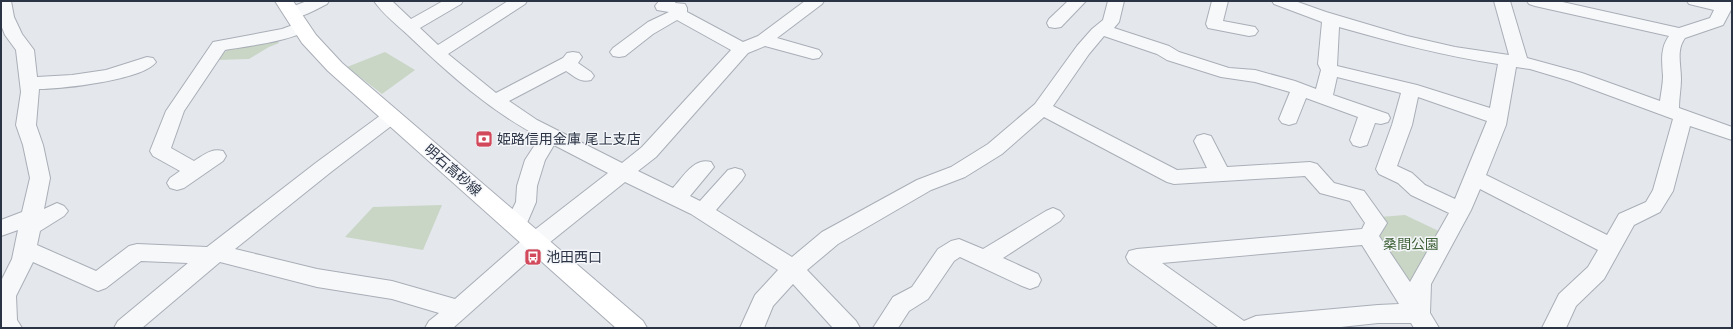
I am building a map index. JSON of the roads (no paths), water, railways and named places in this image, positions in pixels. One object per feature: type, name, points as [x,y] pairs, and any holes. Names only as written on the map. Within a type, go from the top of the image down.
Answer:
[{"type":"main road","name":"明石高砂線","points":[[292,14],[309,39],[335,66],[634,328]]},
{"type":"street","points":[[3,1],[6,17],[14,35],[25,50],[30,92],[26,125],[33,145],[40,178],[23,259],[4,296],[5,325]]},
{"type":"street","points":[[195,170],[160,151],[175,111],[219,46],[286,34],[292,14],[321,1]]},
{"type":"street","points":[[382,1],[437,53],[495,101],[530,124],[703,212],[792,269],[848,328]]},
{"type":"street","points":[[410,27],[454,1]]},
{"type":"street","points":[[437,53],[519,1]]},
{"type":"street","points":[[436,328],[536,241],[649,152],[742,49],[764,40],[816,1]]},
{"type":"street","points":[[1055,23],[1078,1]]},
{"type":"street","points":[[752,328],[763,302],[792,269],[830,238],[924,185],[958,172],[995,149],[1042,108],[1083,50],[1111,22],[1116,1]]},
{"type":"street","points":[[1220,1],[1214,24],[1249,31]]},
{"type":"street","points":[[1280,1],[1331,19],[1428,47],[1514,62],[1576,76],[1732,134]]},
{"type":"street","points":[[1423,320],[1420,284],[1423,276],[1461,210],[1475,178],[1498,118],[1514,62],[1502,1]]},
{"type":"street","points":[[1535,1],[1669,30],[1679,34]]},
{"type":"street","points":[[1554,328],[1566,300],[1596,273],[1626,220],[1653,207],[1663,191],[1676,113],[1670,60],[1674,41],[1679,34],[1717,21],[1726,4],[1695,1]]},
{"type":"street","points":[[619,52],[644,33],[669,17],[673,7],[742,49]]},
{"type":"street","points":[[1323,98],[1330,70],[1327,64],[1331,19]]},
{"type":"street","points":[[1102,30],[1163,50],[1173,56],[1228,73],[1255,76],[1289,85],[1374,116],[1360,140]]},
{"type":"street","points":[[764,40],[813,54]]},
{"type":"street","points":[[495,101],[570,60],[585,76]]},
{"type":"street","points":[[29,83],[44,84],[112,74],[131,70],[147,62]]},
{"type":"street","points":[[1330,70],[1411,89],[1498,118]]},
{"type":"street","points":[[1289,119],[1300,89]]},
{"type":"street","points":[[1411,89],[1404,120],[1386,169],[1405,178],[1418,190],[1461,210]]},
{"type":"street","points":[[1042,108],[1174,177],[1310,169],[1327,188],[1357,196],[1376,223],[1368,236]]},
{"type":"street","points":[[126,328],[212,254],[334,158],[392,116]]},
{"type":"street","points":[[516,224],[526,202],[527,186],[535,160],[551,135]]},
{"type":"street","points":[[1204,141],[1220,174]]},
{"type":"street","points":[[177,183],[216,156]]},
{"type":"street","points":[[676,198],[704,167]]},
{"type":"street","points":[[703,212],[735,175]]},
{"type":"street","points":[[1475,178],[1611,247]]},
{"type":"street","points":[[1,228],[31,222],[57,211]]},
{"type":"street","points":[[984,259],[1037,220]]},
{"type":"street","points":[[1368,236],[1423,320]]},
{"type":"street","points":[[1237,328],[1136,257],[1368,236]]},
{"type":"street","points":[[885,328],[901,304],[920,293],[946,255],[959,247],[1030,280]]},
{"type":"street","points":[[26,249],[98,282],[137,252],[212,254],[318,278],[392,290],[458,310]]},
{"type":"street","points":[[1251,328],[1256,326],[1378,314],[1423,320]]},
{"type":"place","name":"姫路信用金庫 尾上支店","points":[[484,139]]},
{"type":"place","name":"池田西口","points":[[533,257]]},
{"type":"park label","name":"桑間公園","points":[[1411,244]]}]
